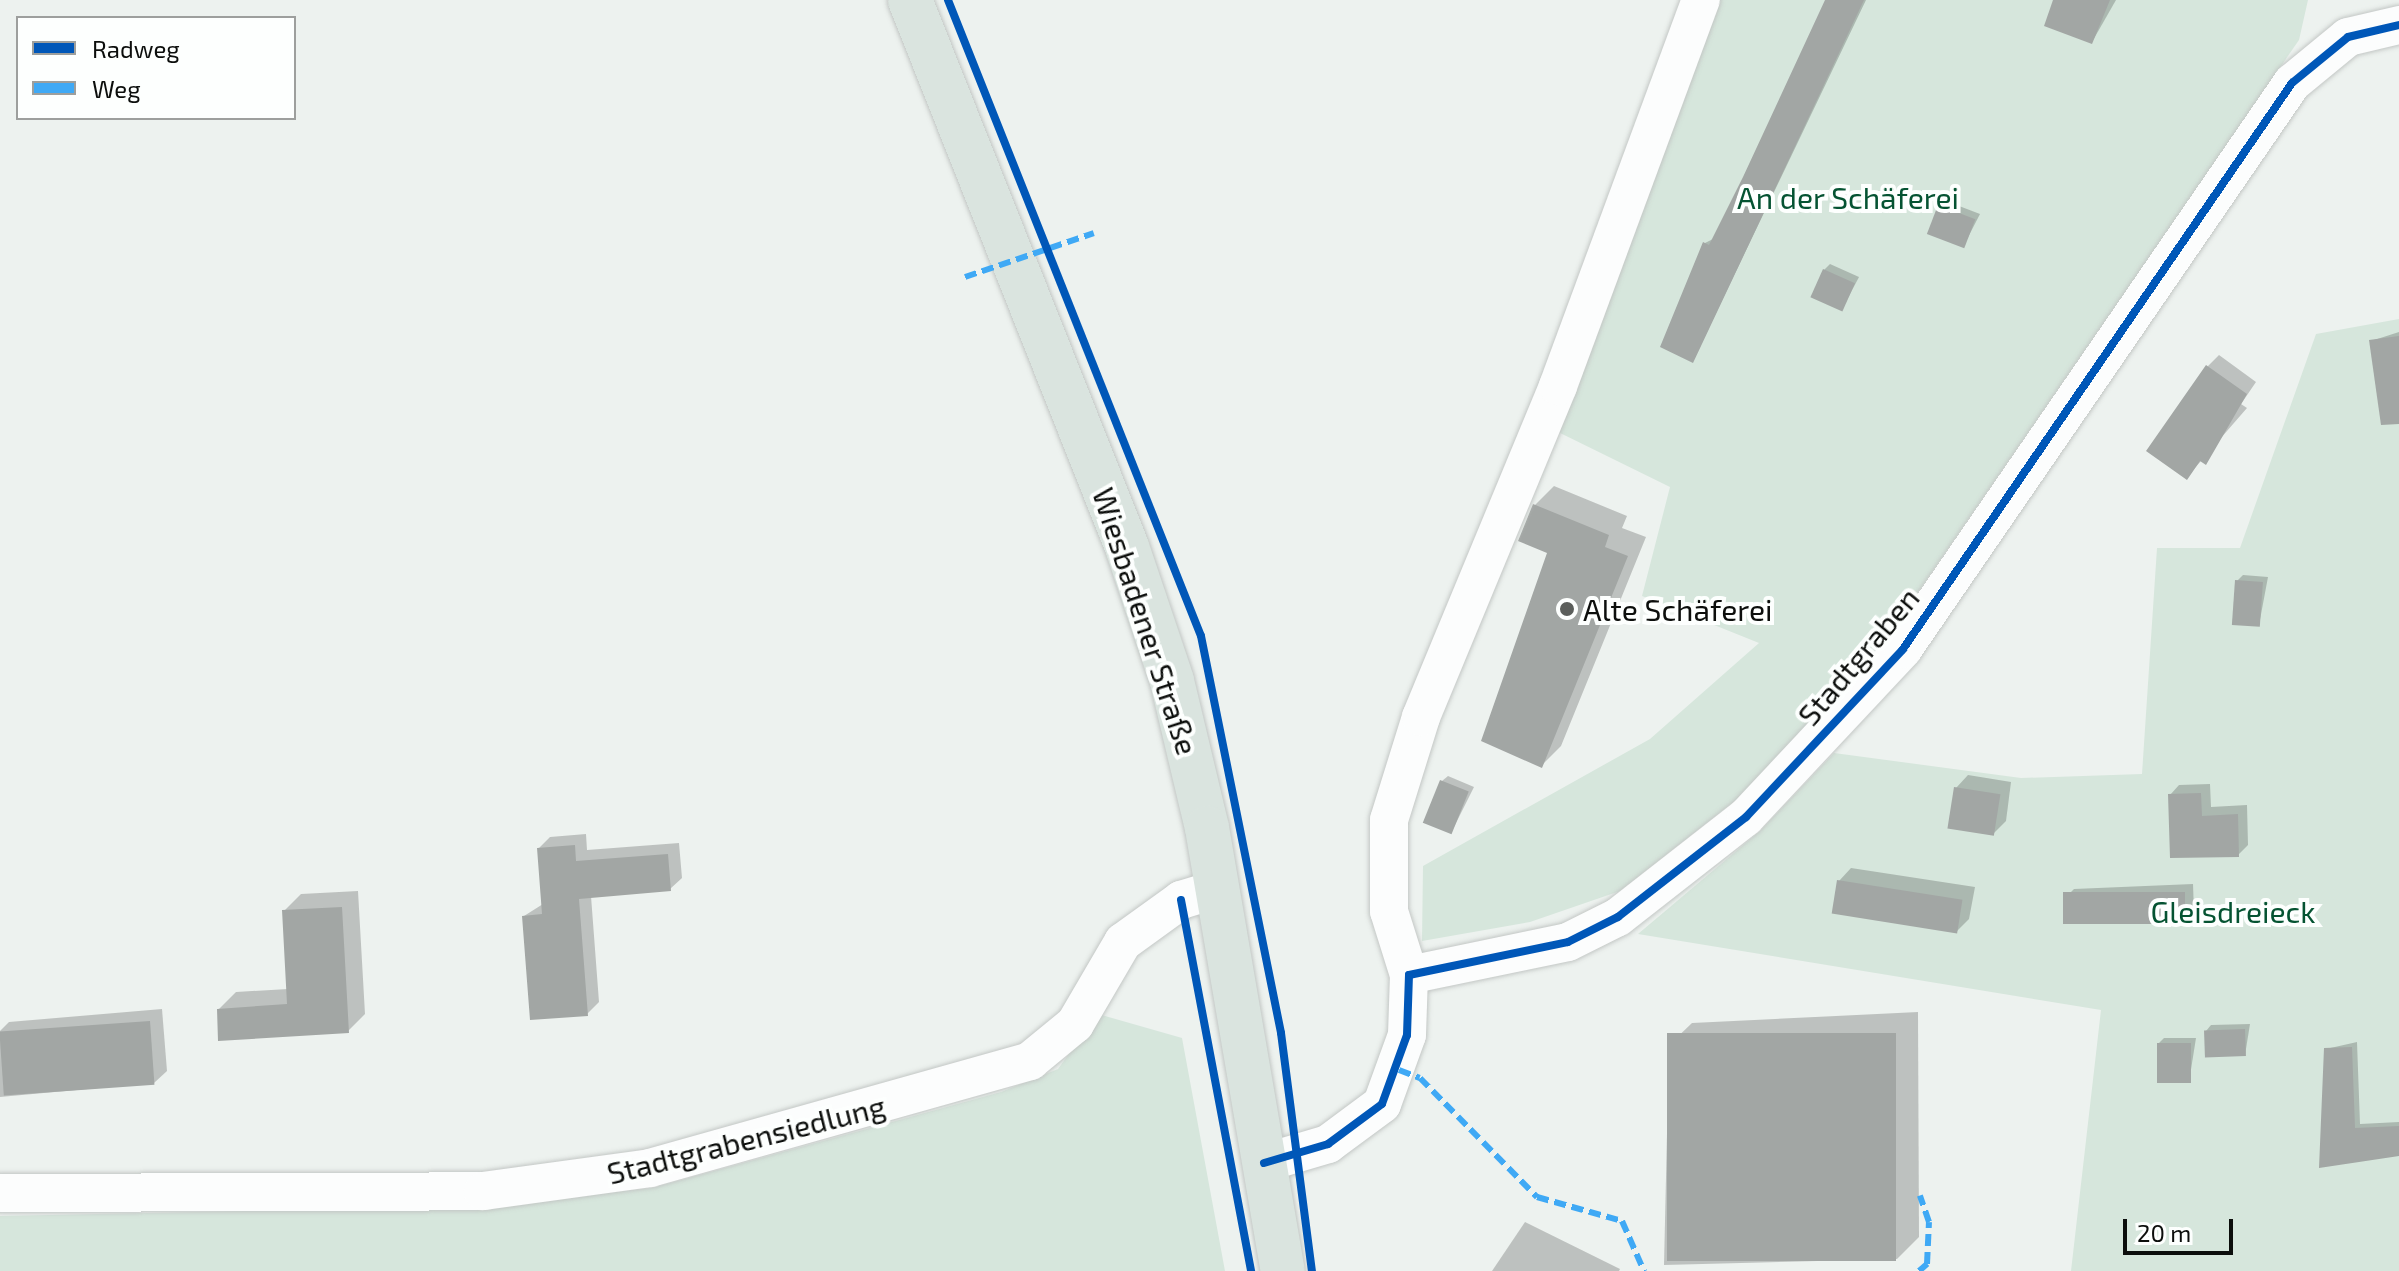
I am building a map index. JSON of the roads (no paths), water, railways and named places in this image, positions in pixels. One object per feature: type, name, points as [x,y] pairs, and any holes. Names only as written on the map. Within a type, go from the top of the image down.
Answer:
[{"type":"main road","name":"Wiesbadener Straße","points":[[910,0],[1127,547],[1193,758],[1283,1271]]},
{"type":"street","points":[[1264,1163],[1328,1144],[1382,1104],[1407,1035],[1409,975],[1389,911],[1389,820],[1421,717],[1558,386],[1701,0]]},
{"type":"street","name":"Stadtgraben","points":[[1409,975],[1568,942],[1618,917],[1746,817],[1903,649],[2292,83],[2348,37],[2399,25]]},
{"type":"street","name":"Stadtgrabensiedlung","points":[[0,1193],[483,1191],[650,1168],[1030,1061],[1075,1024],[1123,942],[1181,900],[1217,889]]},
{"type":"place","name":"Alte Schäferei","points":[[1567,609]]},
{"type":"park label","name":"An der Schäferei","points":[[1848,197]]},
{"type":"park label","name":"Gleisdreieck","points":[[2233,911]]}]
